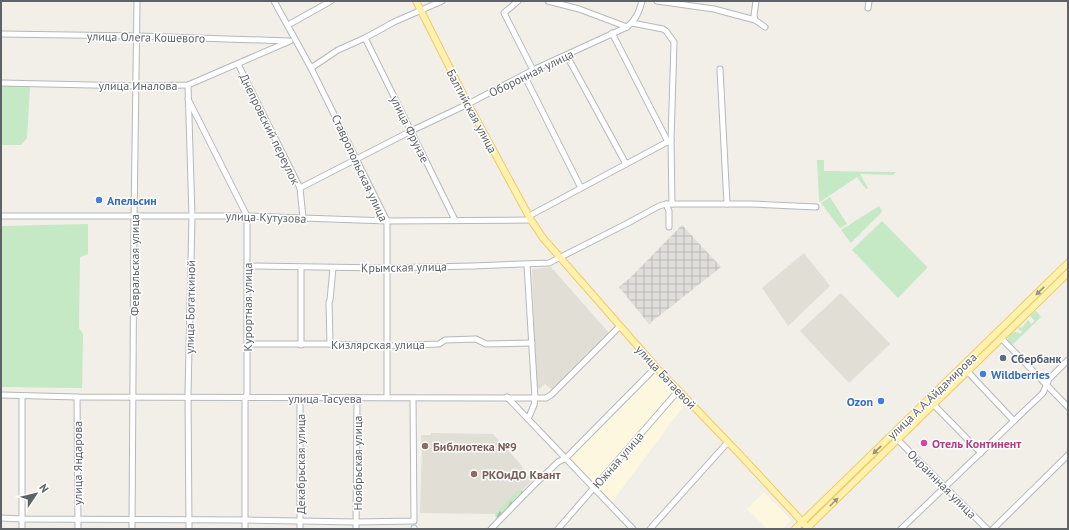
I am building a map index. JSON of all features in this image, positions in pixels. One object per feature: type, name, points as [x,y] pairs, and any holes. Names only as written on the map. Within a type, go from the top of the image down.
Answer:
[{"type":"main road","name":"Балтийская улица","points":[[416,1],[468,104],[530,218]]},
{"type":"main road","name":"улица Батаевой","points":[[530,218],[543,238],[559,257],[656,367],[728,442],[807,529]]},
{"type":"main road","name":"улица А.А.Айдамирова","points":[[795,529],[1068,263]]},
{"type":"main road","name":"улица А.А.Айдамирова","points":[[807,529],[897,439],[1068,273]]},
{"type":"street","name":"Февральская улица","points":[[132,529],[134,216],[138,1]]},
{"type":"street","name":"Ставропольская улица","points":[[274,1],[288,25],[293,40],[311,68],[387,221],[387,397]]},
{"type":"street","points":[[288,25],[330,1]]},
{"type":"street","points":[[311,68],[338,50],[365,38],[394,22],[442,1]]},
{"type":"street","points":[[518,1],[504,13],[533,70]]},
{"type":"street","points":[[548,1],[579,9],[627,27]]},
{"type":"street","name":"Оборонная улица","points":[[300,188],[533,70],[567,56],[627,27],[637,17],[642,1]]},
{"type":"street","points":[[657,1],[714,9],[755,20],[766,27]]},
{"type":"street","points":[[755,20],[754,15],[756,1]]},
{"type":"street","points":[[868,8],[869,1]]},
{"type":"street","points":[[632,23],[663,29],[674,42],[670,141],[669,227]]},
{"type":"street","points":[[612,33],[670,141]]},
{"type":"street","name":"улица Олега Кошевого","points":[[1,34],[293,40]]},
{"type":"street","name":"улица Фрунзе","points":[[365,38],[455,220]]},
{"type":"street","name":"улица Иналова","points":[[1,83],[136,86],[188,85],[293,40]]},
{"type":"street","points":[[567,56],[626,164]]},
{"type":"street","name":"Днепровский переулок","points":[[238,64],[300,188],[303,218]]},
{"type":"street","points":[[720,69],[726,204]]},
{"type":"street","points":[[524,75],[580,188]]},
{"type":"street","name":"улица Богаткиной","points":[[188,85],[192,216],[188,398],[189,529]]},
{"type":"street","name":"Курортная улица","points":[[188,99],[247,216],[245,529]]},
{"type":"street","points":[[530,218],[580,188],[670,141]]},
{"type":"street","points":[[669,204],[816,207]]},
{"type":"street","name":"Крымская улица","points":[[246,266],[333,268],[527,265],[548,263],[659,206],[669,204]]},
{"type":"street","name":"улица Кутузова","points":[[1,216],[247,216],[387,221],[530,218]]},
{"type":"street","points":[[527,265],[535,398],[534,405],[528,419]]},
{"type":"street","points":[[301,268],[301,345]]},
{"type":"street","points":[[330,344],[328,302],[330,300],[333,268]]},
{"type":"street","name":"улица Тасуева","points":[[1,396],[77,398],[546,398],[551,395],[620,326]]},
{"type":"street","points":[[1002,338],[1068,407]]},
{"type":"street","name":"Кизлярская улица","points":[[247,344],[387,346],[438,344],[445,340],[476,340],[486,344],[532,343]]},
{"type":"street","points":[[901,529],[1043,393],[1049,378],[1068,360]]},
{"type":"street","points":[[491,529],[558,462],[566,458],[656,367]]},
{"type":"street","points":[[967,371],[1014,421]]},
{"type":"street","name":"Южная улица","points":[[558,529],[678,391]]},
{"type":"street","points":[[22,396],[22,529]]},
{"type":"street","points":[[507,397],[634,529]]},
{"type":"street","name":"улица Яндарова","points":[[77,398],[78,529]]},
{"type":"street","name":"Декабрьская улица","points":[[300,398],[300,529]]},
{"type":"street","name":"Ноябрьская улица","points":[[356,529],[357,398]]},
{"type":"street","points":[[1,518],[356,522],[414,521],[413,398]]},
{"type":"street","points":[[933,404],[981,453]]},
{"type":"street","name":"Окраинная улица","points":[[897,439],[987,529]]},
{"type":"street","points":[[650,529],[728,442]]},
{"type":"street","points":[[993,529],[1068,455]]},
{"type":"shaded area","points":[[682,225],[721,267],[649,324],[619,287],[631,277]]},
{"type":"shaded area","points":[[804,253],[830,286],[788,326],[762,288]]},
{"type":"shaded area","points":[[551,267],[609,333],[552,390],[545,384],[539,389],[536,387],[532,269]]},
{"type":"shaded area","points":[[841,293],[890,344],[849,383],[800,331]]},
{"type":"shaded area","points":[[654,373],[685,404],[612,502],[569,459]]},
{"type":"shaded area","name":"РКОиДО Квант","points":[[431,433],[493,434],[533,480],[497,514],[420,513],[421,435],[431,435]]},
{"type":"shaded area","points":[[764,492],[791,520],[783,529],[767,529],[747,509]]},
{"type":"green space","points":[[1,85],[30,87],[27,138],[21,145],[1,145]]},
{"type":"green space","points":[[817,160],[824,160],[824,171],[896,172],[893,175],[860,174],[868,188],[866,189],[857,177],[820,202]]},
{"type":"green space","points":[[830,197],[847,224],[840,228],[821,203]]},
{"type":"green space","points":[[879,206],[882,211],[881,213],[851,243],[841,230]]},
{"type":"green space","points":[[882,221],[927,267],[898,298],[852,250]]},
{"type":"green space","points":[[88,224],[88,254],[80,257],[79,328],[83,334],[82,388],[1,387],[1,226]]},
{"type":"green space","points":[[1036,311],[1041,317],[1012,345],[1007,341],[1009,336],[1014,332],[1020,334],[1022,332],[1018,329],[1020,327],[1022,328],[1028,320],[1031,324],[1035,321],[1030,316]]},
{"type":"green space","points":[[518,490],[523,491],[521,495],[499,519],[496,519],[495,513]]},
{"type":"place","name":"Апельсин","points":[[99,200]]},
{"type":"place","name":"Сбербанк","points":[[1003,358]]},
{"type":"place","name":"Wildberries","points":[[983,374]]},
{"type":"place","name":"Ozon","points":[[881,401]]},
{"type":"place","name":"Отель Континент","points":[[924,443]]},
{"type":"place","name":"Библиотека №9","points":[[425,446]]},
{"type":"place","name":"РКОиДО Квант","points":[[474,474]]}]
